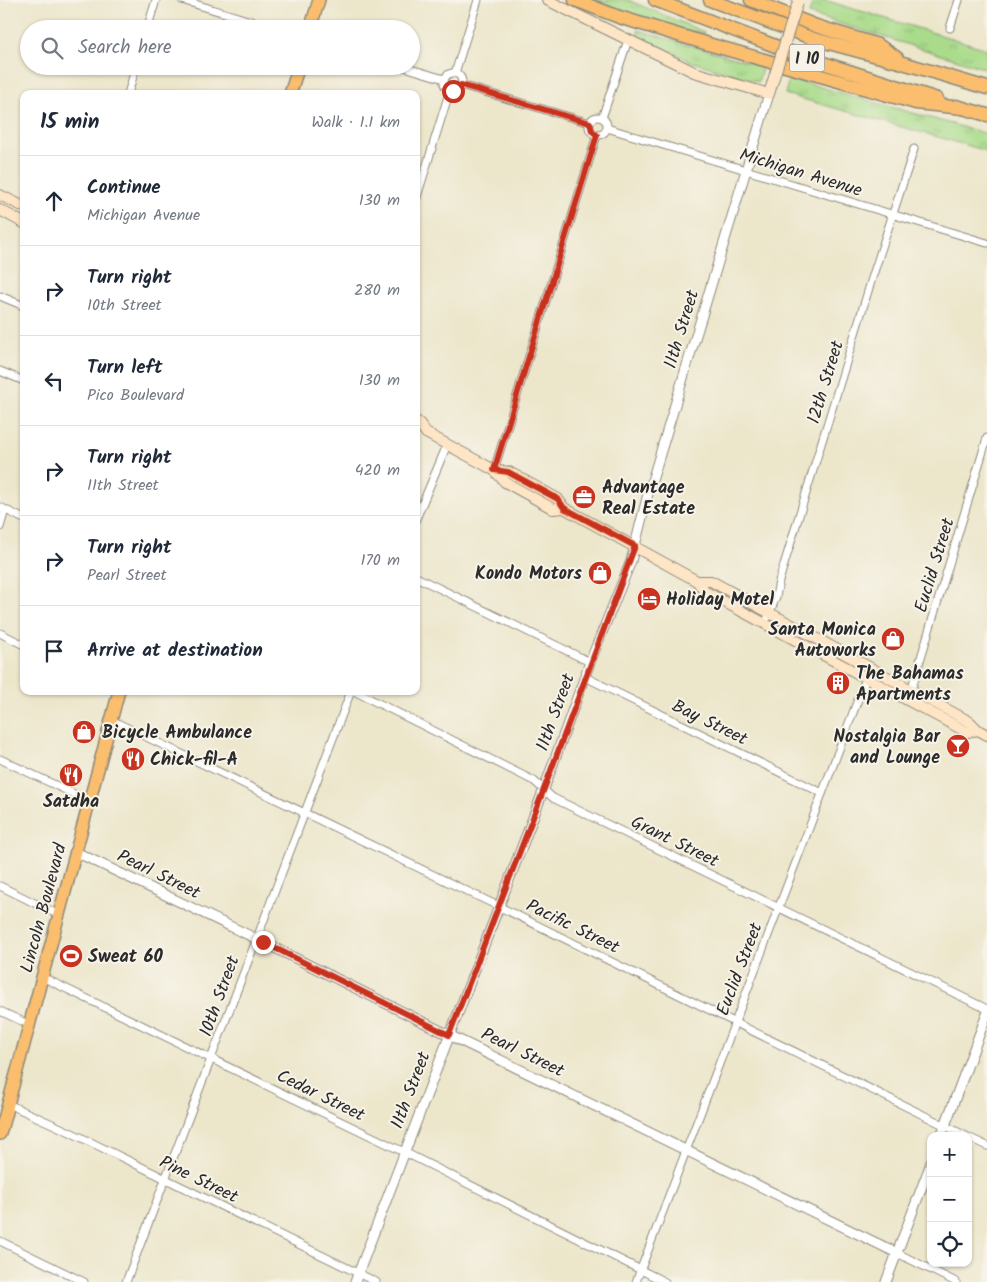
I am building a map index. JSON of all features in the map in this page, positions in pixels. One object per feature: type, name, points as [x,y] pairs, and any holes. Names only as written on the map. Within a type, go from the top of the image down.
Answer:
[{"type":"highway","points":[[313,20],[320,0]]},
{"type":"highway","points":[[575,0],[619,17],[690,39],[916,103],[963,108]]},
{"type":"highway","name":"I 10","points":[[655,0],[804,57],[987,115]]},
{"type":"highway","name":"I 10","points":[[710,0],[814,39],[987,88]]},
{"type":"highway","points":[[752,0],[816,26],[878,45],[903,63]]},
{"type":"highway","points":[[291,90],[296,75]]},
{"type":"highway","name":"Lincoln Boulevard","points":[[0,1134],[117,695]]},
{"type":"main road","points":[[547,0],[694,72],[769,94]]},
{"type":"main road","name":"11th Street","points":[[769,94],[798,1]]},
{"type":"main road","points":[[0,195],[20,206]]},
{"type":"main road","points":[[0,210],[20,221]]},
{"type":"main road","points":[[421,433],[494,470],[508,472],[558,499],[564,508],[697,582],[704,591],[765,624],[868,672]]},
{"type":"main road","points":[[697,582],[710,581],[770,613],[910,695],[970,722],[983,733]]},
{"type":"street","points":[[150,20],[156,0]]},
{"type":"street","points":[[182,0],[248,20]]},
{"type":"street","points":[[455,73],[478,0]]},
{"type":"street","points":[[950,28],[959,0]]},
{"type":"street","points":[[602,118],[628,40]]},
{"type":"street","points":[[420,72],[444,79]]},
{"type":"street","points":[[444,79],[447,75],[455,73]]},
{"type":"street","points":[[455,73],[461,79],[461,85]]},
{"type":"street","points":[[129,90],[133,75]]},
{"type":"street","points":[[444,79],[445,87],[450,90],[455,90],[461,85]]},
{"type":"street","points":[[461,85],[590,123]]},
{"type":"street","points":[[420,187],[450,90]]},
{"type":"street","name":"11th Street","points":[[357,1278],[635,546],[648,494],[769,94]]},
{"type":"street","points":[[595,118],[602,118],[607,123],[604,134],[597,135],[592,131],[590,123],[595,118]]},
{"type":"street","name":"Michigan Avenue","points":[[607,128],[987,243]]},
{"type":"street","points":[[494,470],[597,135]]},
{"type":"street","name":"12th Street","points":[[765,624],[914,148]]},
{"type":"street","points":[[0,296],[20,304]]},
{"type":"street","points":[[0,372],[20,380]]},
{"type":"street","name":"Euclid Street","points":[[910,695],[987,438]]},
{"type":"street","points":[[420,509],[447,445]]},
{"type":"street","points":[[0,528],[3,508],[20,517]]},
{"type":"street","points":[[420,579],[590,662]]},
{"type":"street","points":[[0,633],[20,643]]},
{"type":"street","name":"Euclid Street","points":[[636,1282],[868,672]]},
{"type":"street","name":"Bay Street","points":[[585,677],[822,793]]},
{"type":"street","name":"10th Street","points":[[126,1282],[304,812],[350,695]]},
{"type":"street","name":"Grant Street","points":[[360,695],[534,781],[554,798],[987,1009]]},
{"type":"street","name":"Pacific Street","points":[[111,720],[498,906],[959,1132]]},
{"type":"street","points":[[0,759],[89,801]]},
{"type":"street","name":"Pearl Street","points":[[76,852],[257,938],[449,1035],[687,1149],[956,1282]]},
{"type":"street","points":[[0,886],[59,915]]},
{"type":"street","name":"Cedar Street","points":[[42,977],[404,1152],[665,1282]]},
{"type":"street","points":[[0,1011],[30,1026]]},
{"type":"street","points":[[942,1132],[987,1014]]},
{"type":"street","name":"Pine Street","points":[[8,1104],[51,1122],[166,1179],[357,1278],[376,1282]]},
{"type":"street","name":"Pacific Street","points":[[972,1138],[987,1146]]},
{"type":"street","points":[[886,1282],[927,1174]]},
{"type":"street","points":[[0,1241],[84,1282]]},
{"type":"green space","points":[[594,0],[628,0],[704,32],[703,36],[637,16]]},
{"type":"green space","points":[[813,0],[824,0],[987,49],[987,69],[809,14]]},
{"type":"green space","points":[[638,30],[763,66],[758,82],[690,61],[638,36]]},
{"type":"green space","points":[[789,78],[987,134],[987,151],[785,94]]},
{"type":"place","name":"Advantage Real Estate","points":[[584,497]]},
{"type":"place","name":"Kondo Motors","points":[[600,573]]},
{"type":"place","name":"Holiday Motel","points":[[649,599]]},
{"type":"place","name":"Santa Monica Autoworks","points":[[893,639]]},
{"type":"place","name":"The Bahamas Apartments","points":[[838,683]]},
{"type":"place","name":"Bicycle Ambulance","points":[[84,732]]},
{"type":"place","name":"Nostalgia Bar and Lounge","points":[[958,746]]},
{"type":"place","name":"Chick-fil-A","points":[[133,759]]},
{"type":"place","name":"Satdha","points":[[71,775]]},
{"type":"place","name":"Sweat 60","points":[[71,956]]},
{"type":"route","points":[[263,942],[449,1035],[635,546],[564,508],[558,499],[508,472],[494,470],[597,135],[590,129],[590,123],[461,85],[453,91]]}]
